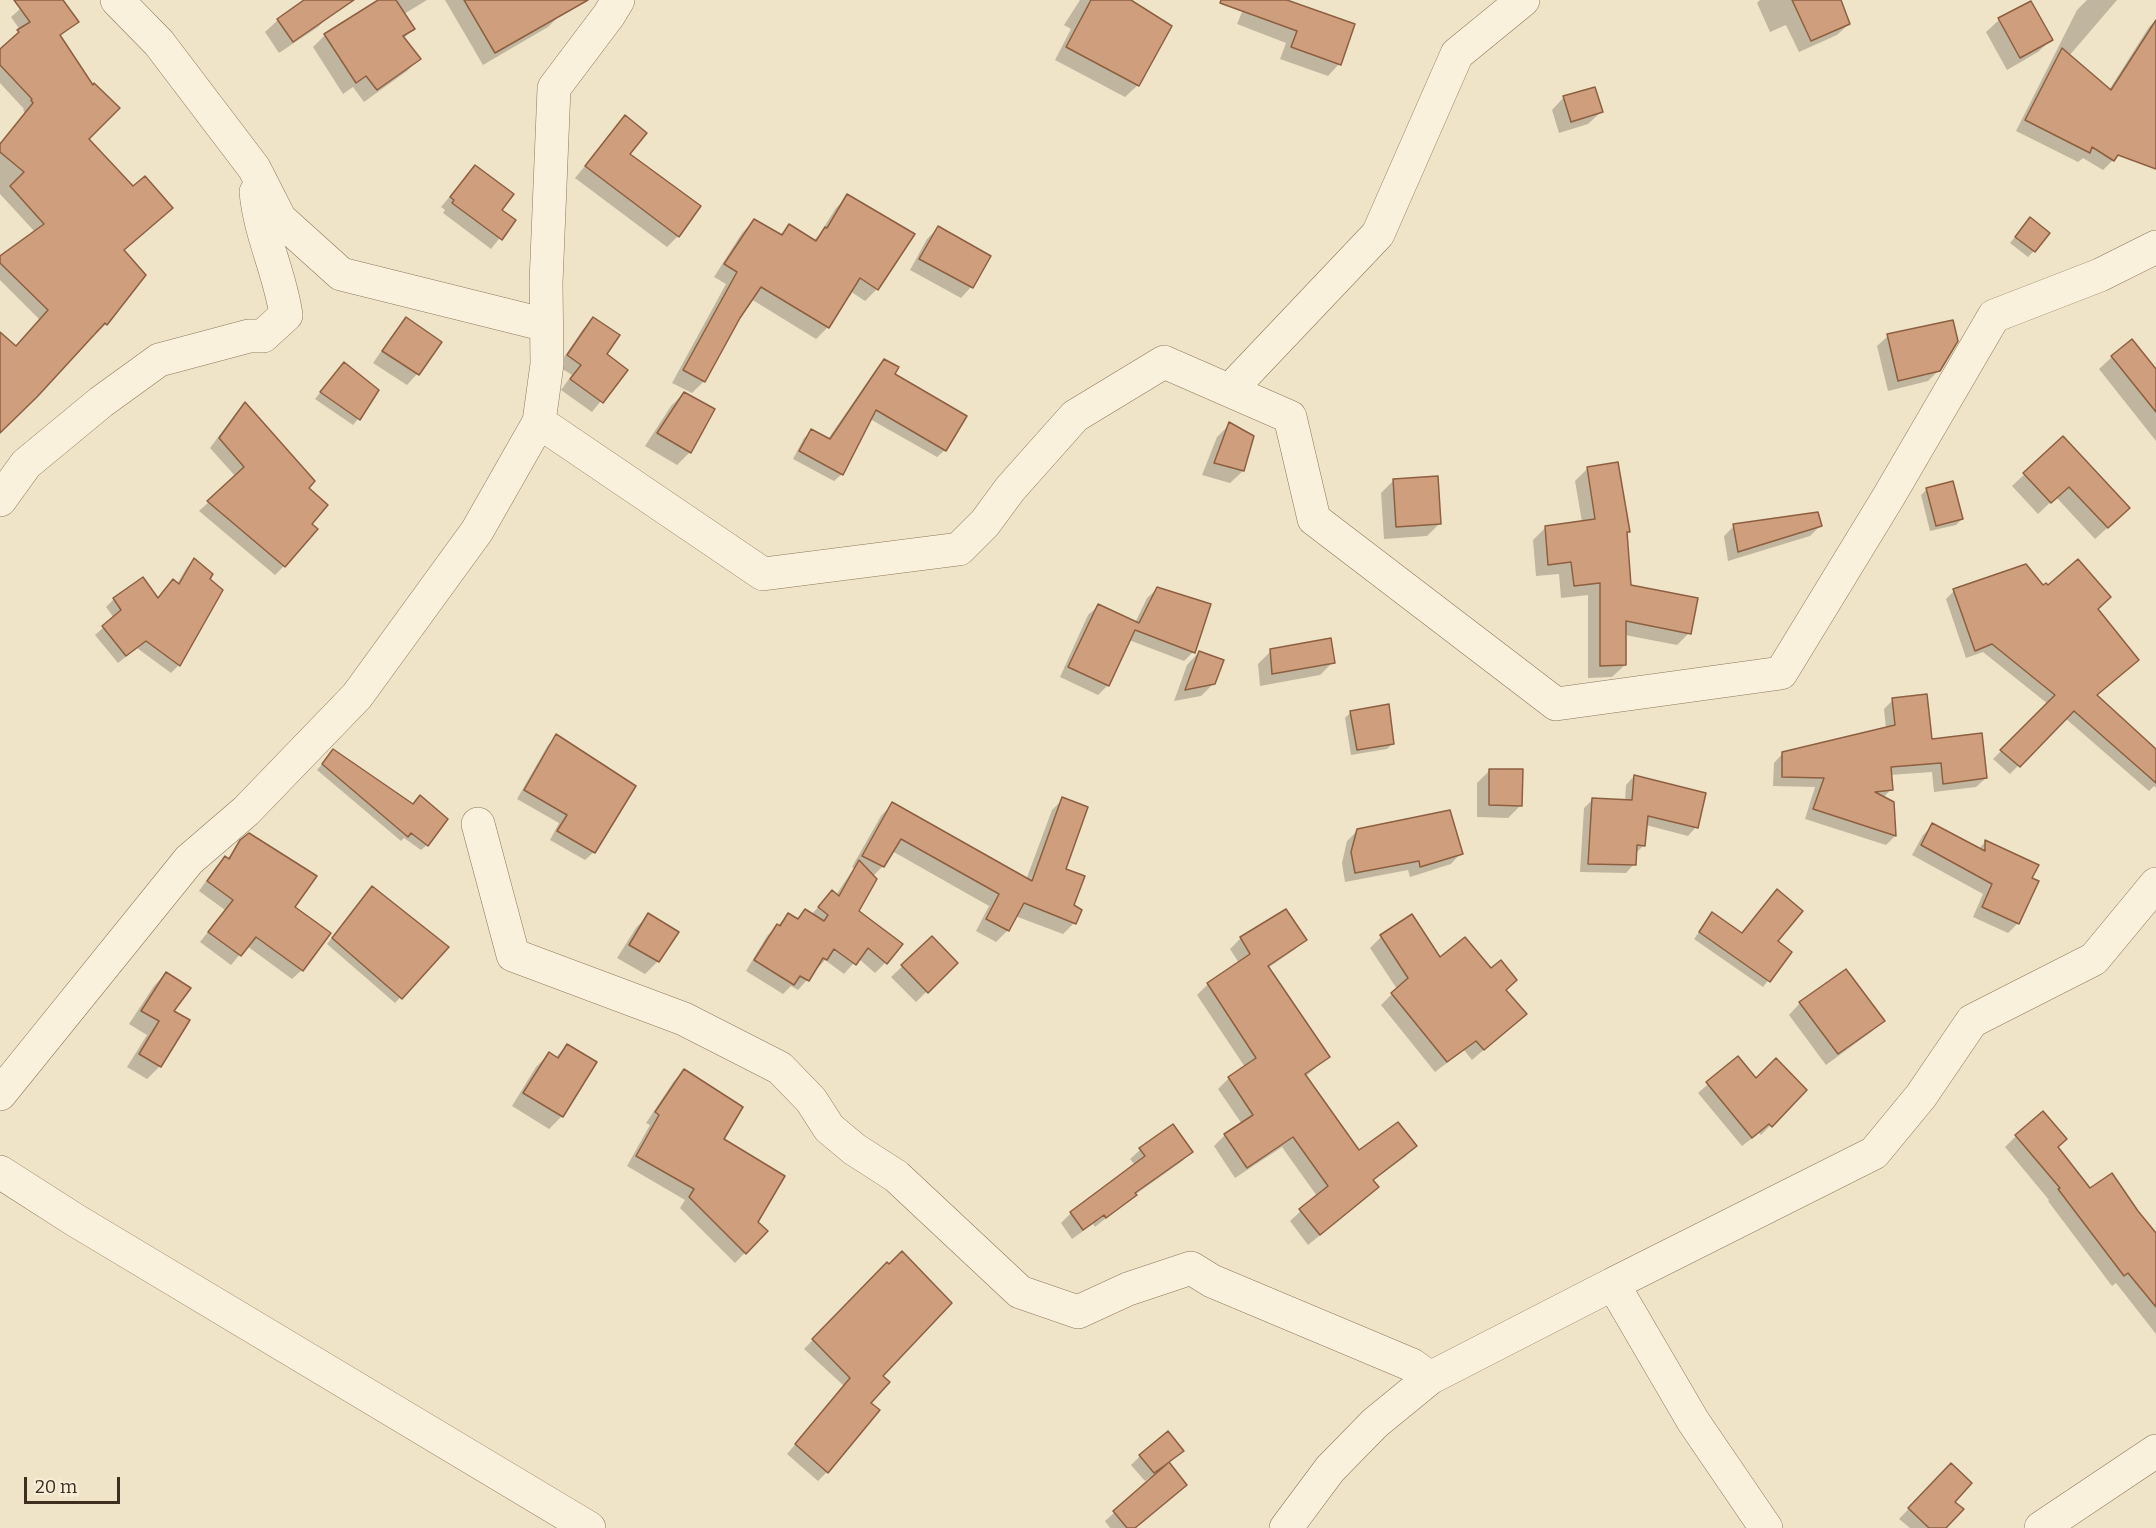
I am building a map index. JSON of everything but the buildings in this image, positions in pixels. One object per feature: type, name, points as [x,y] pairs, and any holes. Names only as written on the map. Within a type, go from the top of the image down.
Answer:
[{"type":"street","points":[[117,0],[159,43],[254,168],[280,219],[341,274],[546,325]]},
{"type":"street","points":[[0,1094],[189,860],[246,811],[357,696],[477,531],[540,422],[547,363],[546,325],[554,88],[618,0]]},
{"type":"street","points":[[1230,390],[1378,234],[1458,54],[1523,0]]},
{"type":"street","points":[[0,500],[26,464],[101,402],[159,360],[249,336],[262,336],[286,315],[283,296],[262,231],[254,168]]},
{"type":"street","points":[[540,422],[763,574],[959,549],[985,523],[1010,489],[1075,416],[1164,362],[1290,417],[1314,519],[1556,704],[1781,673],[1889,496],[1994,316],[2100,275],[2156,247]]},
{"type":"street","points":[[478,824],[513,955],[684,1019],[780,1068],[811,1100],[829,1128],[854,1149],[896,1176],[1020,1292],[1078,1312],[1128,1289],[1191,1268],[1212,1281],[1412,1365],[1430,1378]]},
{"type":"street","points":[[1286,1528],[1330,1469],[1375,1423],[1430,1378],[1874,1153],[1921,1096],[1972,1021],[2094,959],[2156,884]]},
{"type":"street","points":[[0,1172],[75,1220],[589,1528]]},
{"type":"street","points":[[1613,1284],[1693,1421],[1766,1528]]},
{"type":"street","points":[[2041,1528],[2156,1451]]}]
